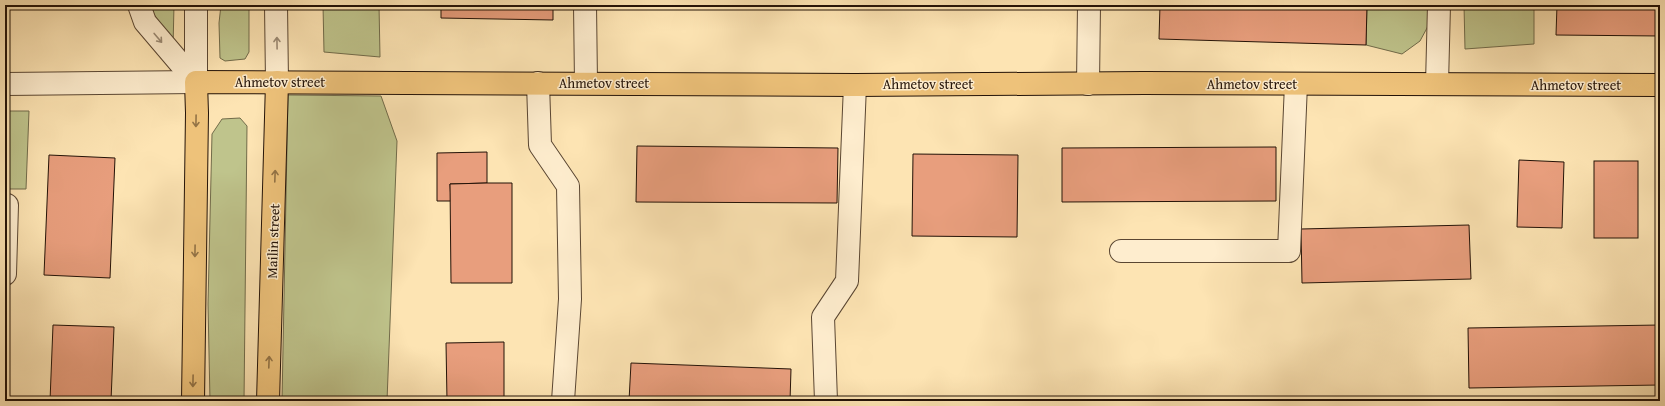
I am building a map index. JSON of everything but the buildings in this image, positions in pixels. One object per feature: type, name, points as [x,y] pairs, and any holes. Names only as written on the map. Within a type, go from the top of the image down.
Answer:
[{"type":"main road","name":"Ahmetov street","points":[[196,82],[855,85],[1660,85]]},
{"type":"main road","points":[[193,401],[197,114],[196,82]]},
{"type":"main road","name":"Mailin street","points":[[268,401],[277,82]]},
{"type":"street","points":[[139,5],[145,22],[196,82]]},
{"type":"street","points":[[196,5],[196,82]]},
{"type":"street","points":[[276,5],[277,82]]},
{"type":"street","points":[[585,5],[586,83]]},
{"type":"street","points":[[1089,5],[1092,84]]},
{"type":"street","points":[[1092,84],[1097,5]]},
{"type":"street","points":[[1437,84],[1440,5]]},
{"type":"street","points":[[5,84],[196,82]]},
{"type":"street","points":[[538,83],[540,145],[568,186],[570,299],[563,401]]},
{"type":"street","points":[[1121,251],[1289,251],[1296,84]]},
{"type":"street","points":[[826,401],[824,318],[847,282],[855,85]]},
{"type":"street","points":[[5,274],[7,205]]},
{"type":"green space","points":[[149,5],[174,5],[173,48]]},
{"type":"green space","points":[[221,5],[249,5],[249,52],[245,59],[225,61],[220,58],[219,23]]},
{"type":"green space","points":[[323,5],[379,5],[380,57],[324,52]]},
{"type":"green space","points":[[1367,5],[1434,5],[1434,15],[1420,41],[1402,54],[1366,45]]},
{"type":"green space","points":[[1464,5],[1534,5],[1534,44],[1465,49]]},
{"type":"green space","points":[[288,95],[381,96],[397,141],[387,401],[282,401]]},
{"type":"green space","points":[[5,111],[29,111],[26,189],[5,189]]},
{"type":"green space","points":[[240,118],[247,126],[244,401],[210,401],[208,304],[212,134],[222,119]]}]
